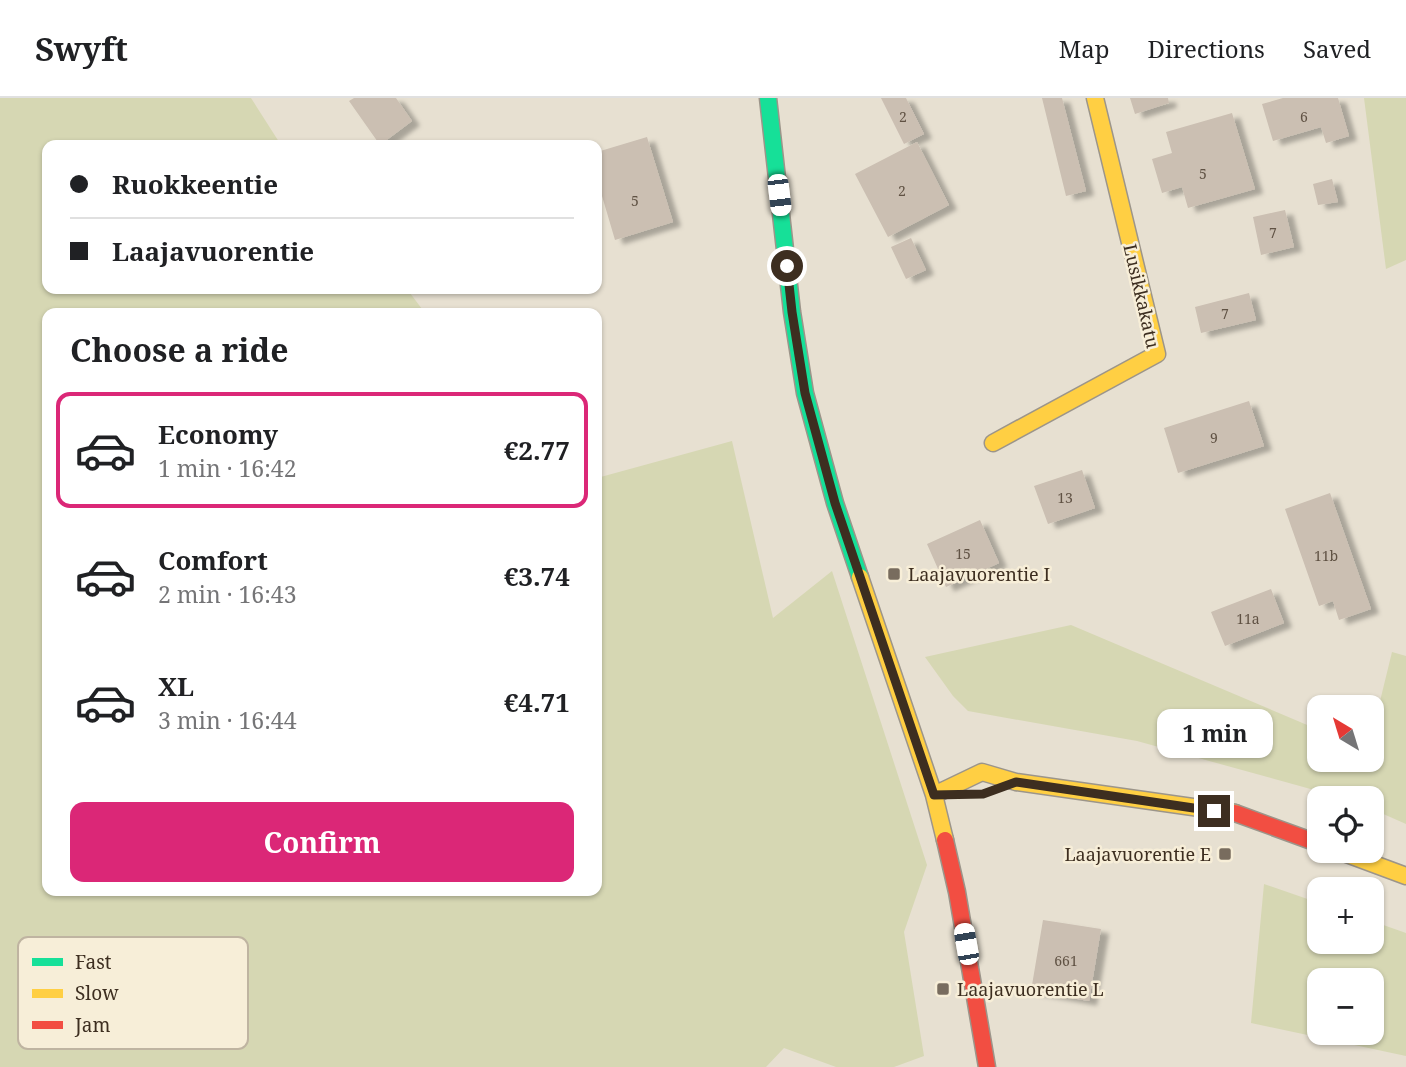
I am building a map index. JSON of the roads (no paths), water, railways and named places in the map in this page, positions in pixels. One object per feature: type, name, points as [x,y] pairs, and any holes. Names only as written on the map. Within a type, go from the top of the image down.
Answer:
[{"type":"street","points":[[768,98],[792,312],[805,393],[835,503],[934,795],[957,892],[987,1067]]},
{"type":"street","name":"Lusikkakatu","points":[[993,443],[1157,354],[1095,98]]},
{"type":"street","points":[[934,795],[982,772],[1016,782],[1239,814],[1307,839]]},
{"type":"street","points":[[934,795],[979,793],[1016,782]]},
{"type":"street","points":[[1371,863],[1406,876]]},
{"type":"place","name":"Laajavuorentie I","points":[[894,574]]},
{"type":"place","name":"Laajavuorentie E","points":[[1225,854]]},
{"type":"place","name":"Laajavuorentie L","points":[[943,989]]}]
